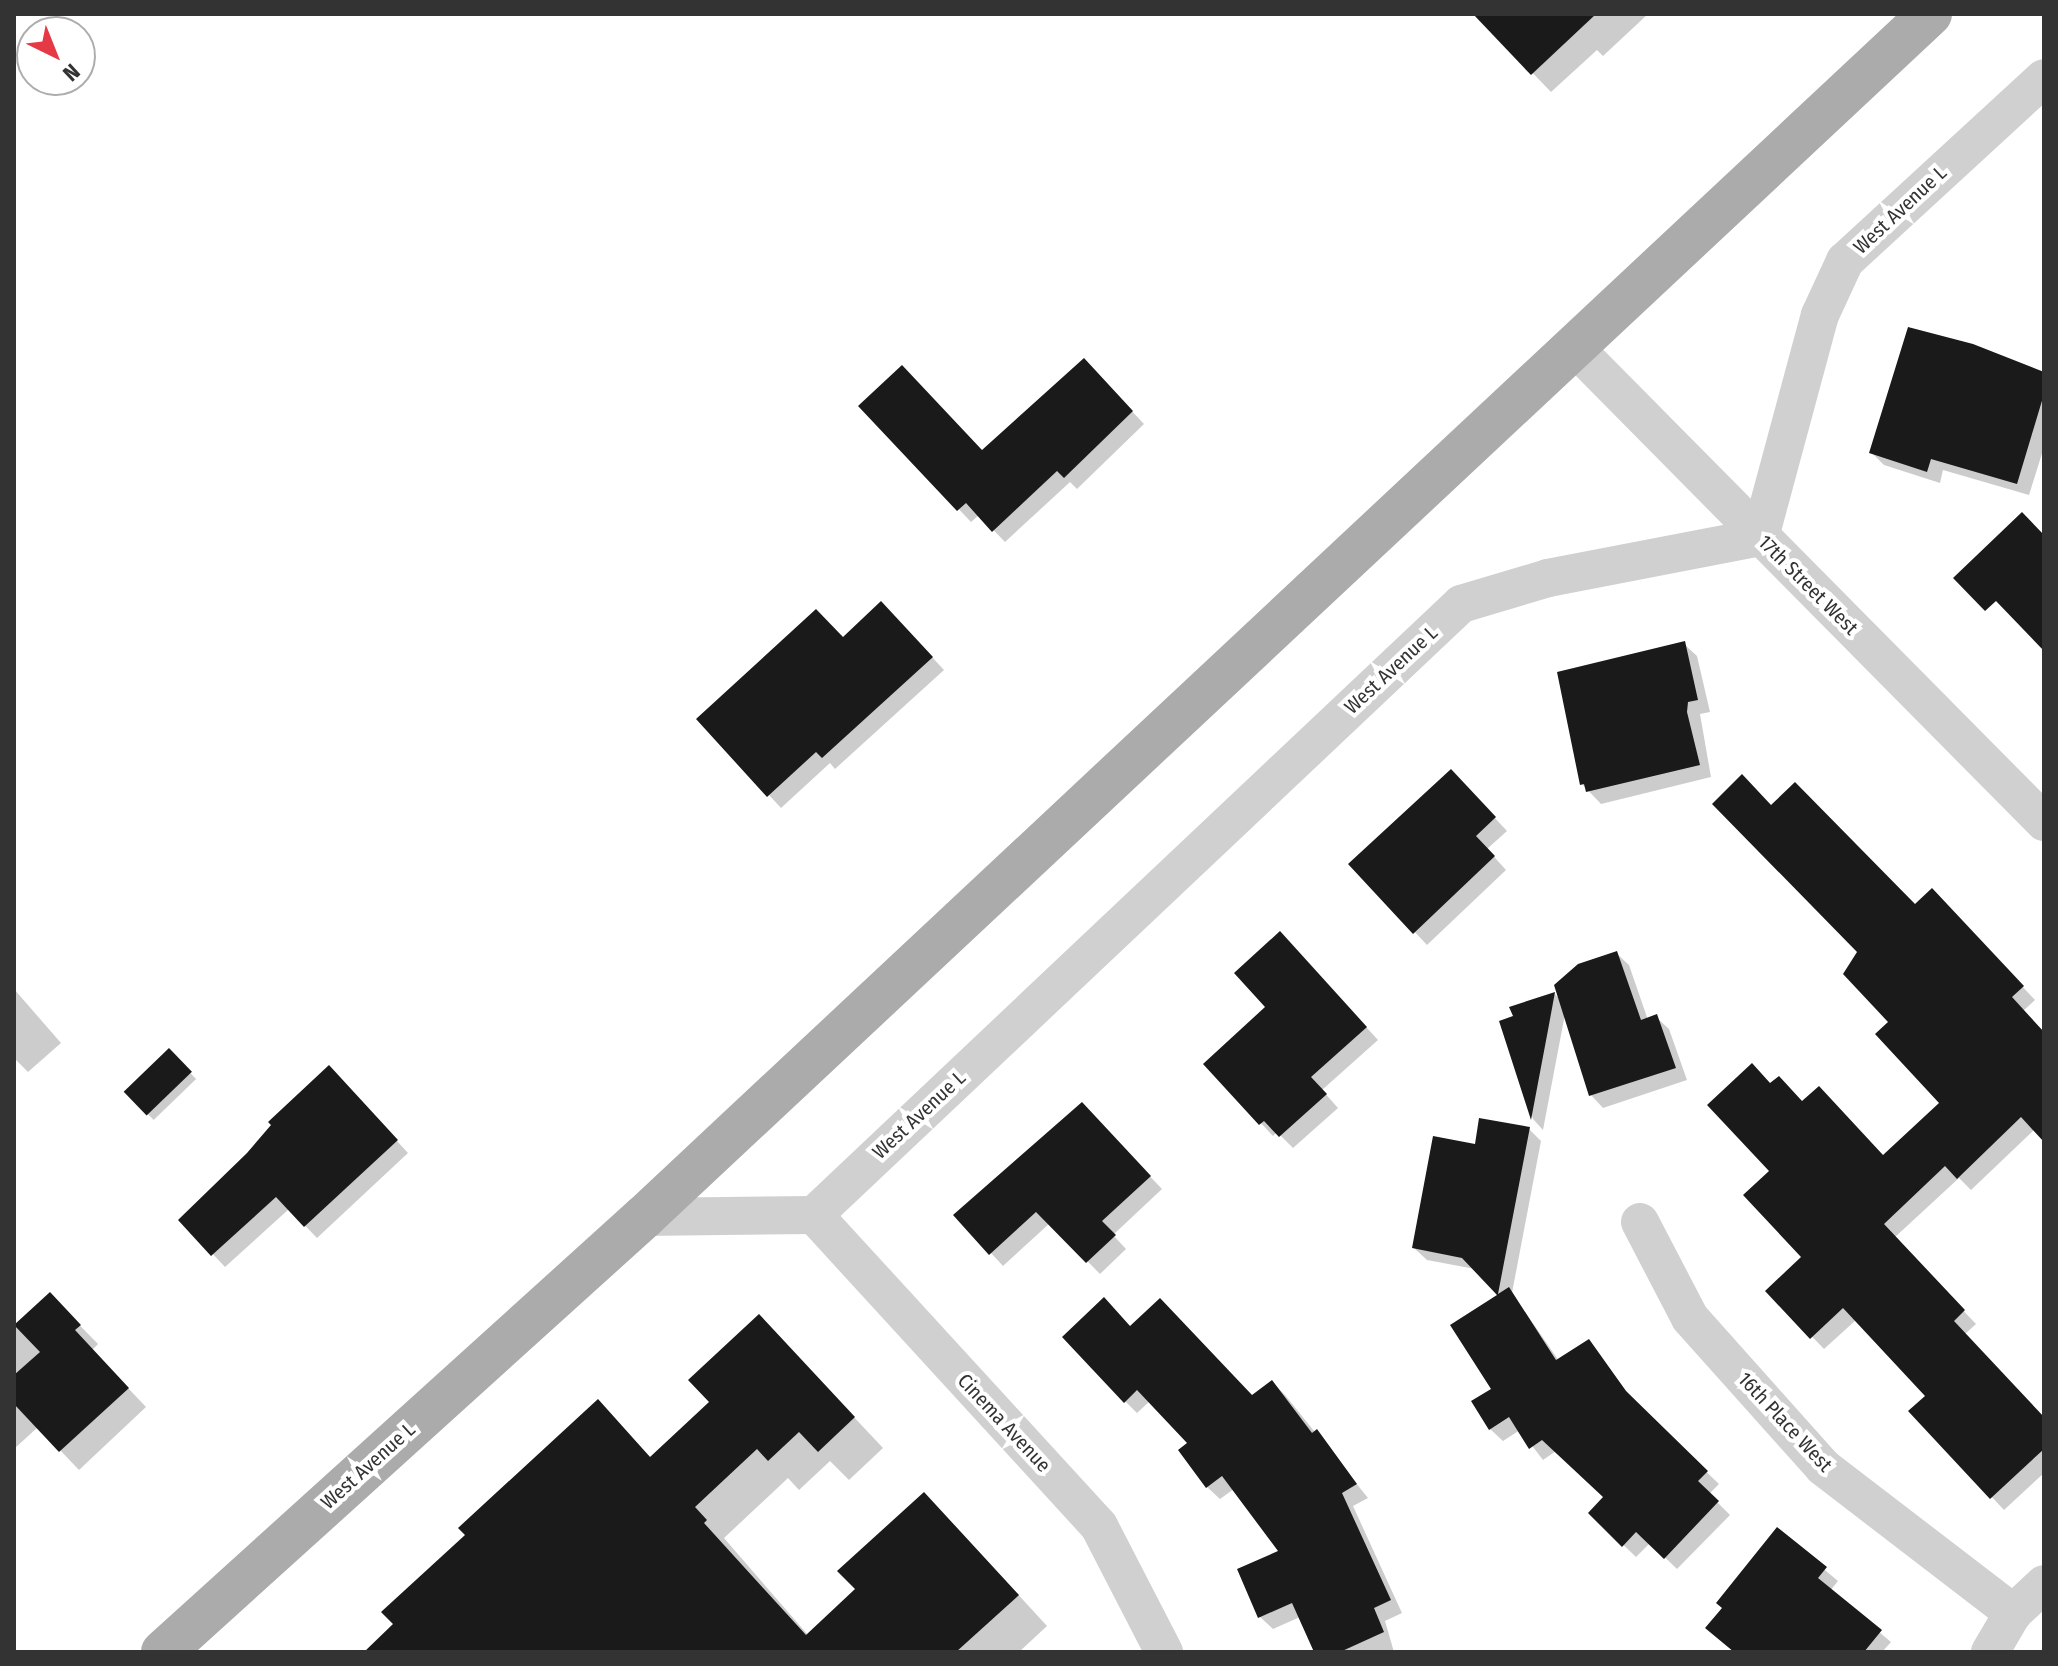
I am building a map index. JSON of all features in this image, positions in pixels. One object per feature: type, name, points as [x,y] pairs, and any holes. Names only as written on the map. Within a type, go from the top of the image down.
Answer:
[{"type":"main road","name":"West Avenue L","points":[[163,1652],[644,1217],[1930,14]]},
{"type":"street","name":"West Avenue L","points":[[814,1215],[1461,604],[1548,578],[1760,537],[1820,315],[1845,261],[2044,78]]},
{"type":"street","name":"17th Street West","points":[[1573,346],[2044,822]]},
{"type":"street","points":[[644,1217],[814,1215]]},
{"type":"street","name":"Cinema Avenue","points":[[814,1215],[1099,1526],[1164,1652]]},
{"type":"street","name":"16th Place West","points":[[1640,1222],[1690,1318],[1823,1467],[2013,1613]]},
{"type":"street","points":[[1990,1652],[2013,1613],[2044,1584]]},
{"type":"building","points":[[1473,14],[1596,14],[1531,75]]},
{"type":"building","points":[[1908,327],[1973,344],[2044,372],[2044,394],[2017,484],[1931,459],[1927,472],[1869,453]]},
{"type":"building","points":[[1084,358],[1133,411],[1064,478],[1057,471],[992,532],[966,503],[957,511],[858,406],[902,365],[982,450]]},
{"type":"building","points":[[2022,512],[2044,535],[2044,651],[1996,601],[1985,611],[1953,578]]},
{"type":"building","points":[[881,601],[933,657],[822,758],[816,752],[767,797],[696,719],[816,609],[843,637]]},
{"type":"building","points":[[1685,641],[1698,700],[1688,702],[1687,712],[1700,765],[1586,792],[1584,784],[1580,785],[1557,672]]},
{"type":"building","points":[[1451,769],[1496,817],[1476,836],[1495,856],[1413,934],[1348,864]]},
{"type":"building","points":[[1742,774],[1771,805],[1795,782],[1915,904],[1932,888],[2024,986],[2012,997],[2044,1032],[2044,1142],[2021,1117],[1957,1179],[1945,1166],[1884,1224],[1965,1310],[1954,1321],[2044,1417],[2044,1449],[1990,1499],[1908,1411],[1925,1396],[1843,1308],[1810,1339],[1765,1291],[1801,1257],[1743,1195],[1769,1171],[1707,1105],[1752,1063],[1770,1083],[1779,1076],[1802,1101],[1819,1086],[1883,1155],[1939,1103],[1875,1034],[1888,1022],[1843,974],[1857,952],[1712,804]]},
{"type":"building","points":[[1280,931],[1367,1027],[1311,1077],[1327,1094],[1279,1137],[1264,1121],[1259,1125],[1203,1064],[1265,1007],[1234,973]]},
{"type":"building","points":[[1617,951],[1641,1020],[1657,1014],[1676,1068],[1589,1096],[1554,985],[1578,964]]},
{"type":"building","points":[[1555,992],[1531,1120],[1499,1021],[1513,1016],[1509,1007]]},
{"type":"building","points":[[169,1048],[192,1072],[147,1116],[124,1092]]},
{"type":"building","points":[[329,1065],[398,1140],[304,1227],[276,1197],[211,1256],[178,1220],[247,1153],[271,1125],[268,1122]]},
{"type":"building","points":[[1082,1102],[1151,1176],[1102,1221],[1116,1235],[1086,1263],[1036,1212],[989,1255],[953,1215]]},
{"type":"building","points":[[1479,1118],[1530,1127],[1498,1294],[1509,1287],[1556,1360],[1589,1339],[1626,1391],[1708,1471],[1698,1481],[1719,1501],[1664,1559],[1636,1532],[1622,1547],[1588,1513],[1603,1497],[1542,1440],[1529,1449],[1509,1417],[1489,1430],[1471,1401],[1491,1389],[1450,1325],[1497,1295],[1462,1258],[1412,1248],[1433,1136],[1475,1144]]},
{"type":"building","points":[[50,1292],[81,1325],[75,1330],[129,1388],[59,1452],[14,1404],[14,1375],[40,1352],[14,1325]]},
{"type":"building","points":[[1104,1297],[1130,1326],[1160,1298],[1252,1395],[1272,1380],[1312,1433],[1317,1429],[1357,1484],[1342,1493],[1391,1600],[1374,1608],[1384,1632],[1340,1652],[1314,1652],[1292,1603],[1258,1618],[1237,1569],[1278,1551],[1222,1476],[1206,1488],[1178,1450],[1187,1443],[1137,1390],[1124,1403],[1062,1337]]},
{"type":"building","points":[[759,1314],[855,1417],[818,1452],[799,1432],[768,1461],[757,1449],[695,1507],[707,1520],[704,1523],[806,1635],[855,1589],[837,1571],[924,1492],[1019,1595],[956,1652],[364,1652],[393,1624],[381,1612],[465,1535],[458,1528],[598,1399],[650,1457],[709,1402],[688,1380]]},
{"type":"building","points":[[1777,1527],[1827,1567],[1818,1578],[1882,1630],[1864,1652],[1734,1652],[1705,1628],[1722,1608],[1716,1603]]}]
